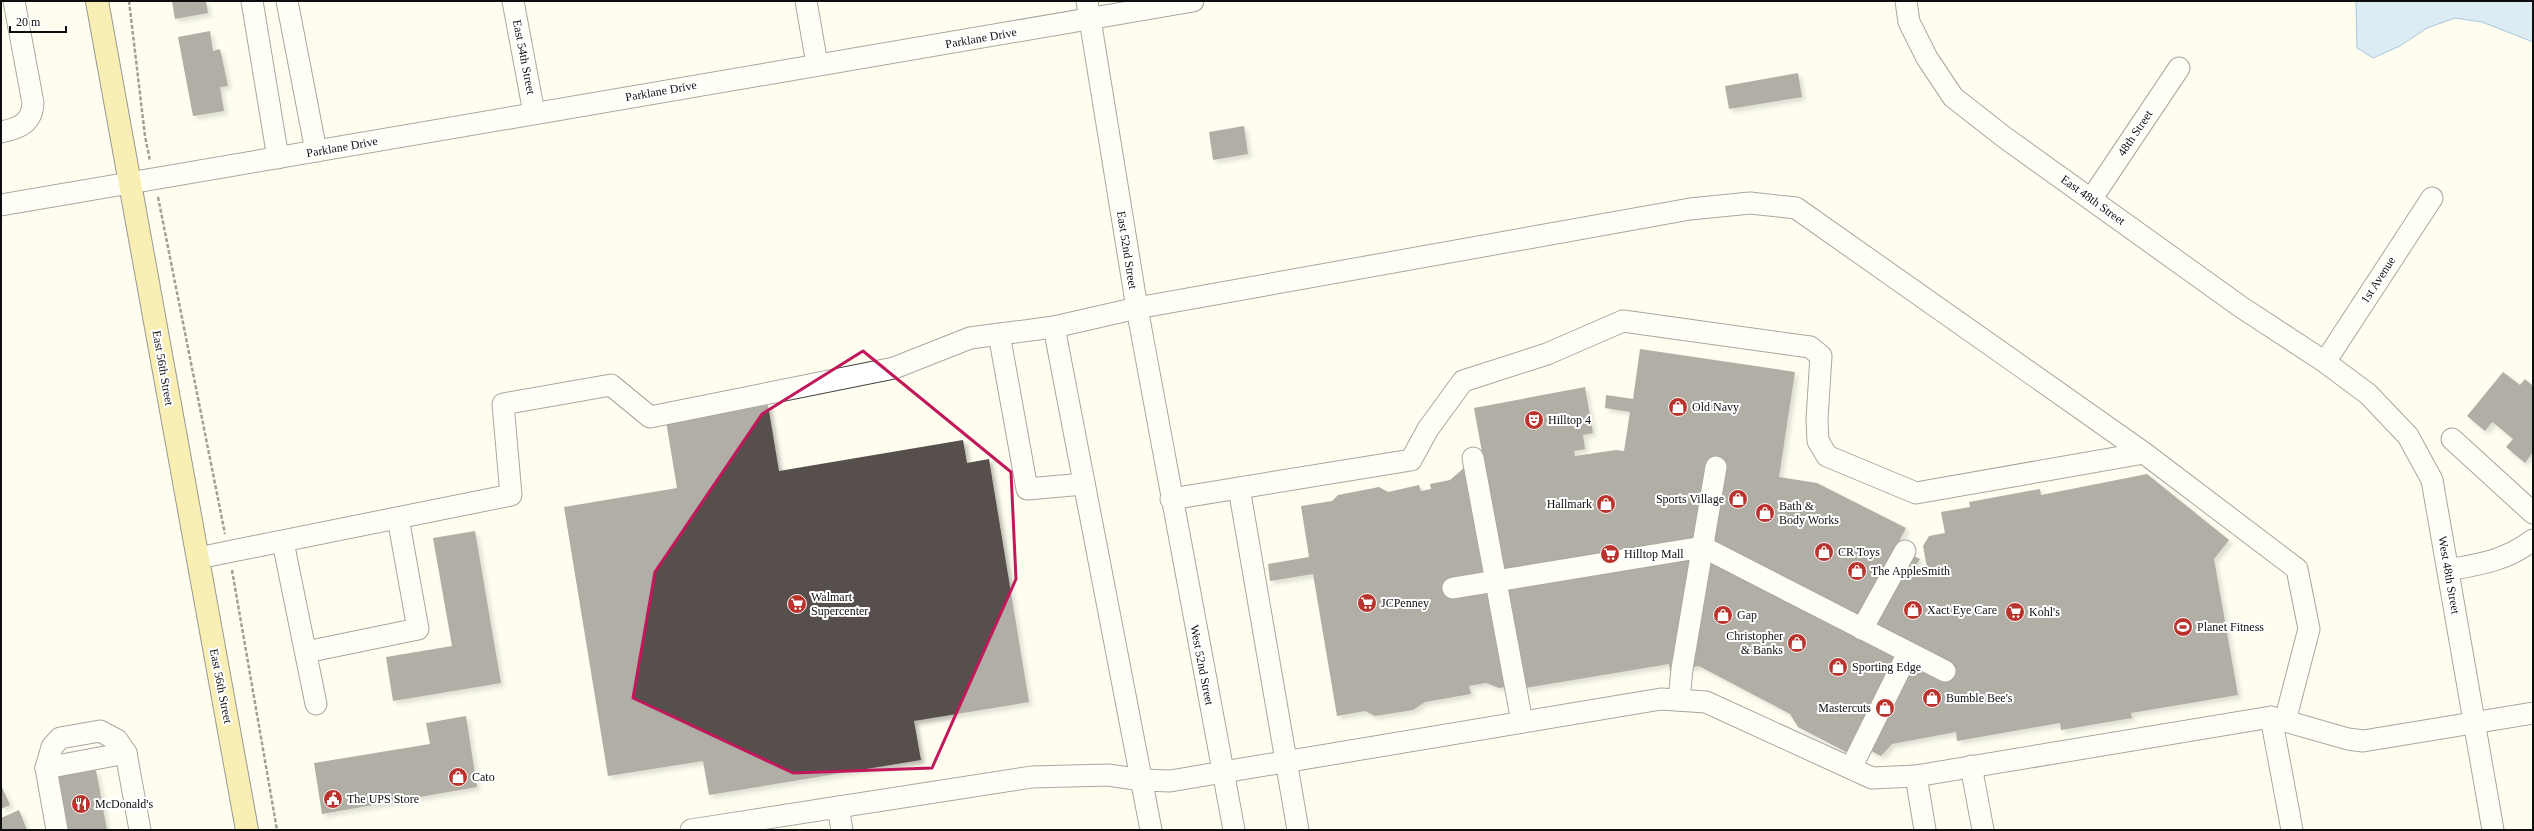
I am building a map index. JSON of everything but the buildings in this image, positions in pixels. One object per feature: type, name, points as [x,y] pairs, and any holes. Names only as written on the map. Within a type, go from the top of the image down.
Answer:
[{"type":"main road","name":"East 56th Street","points":[[97,1],[247,830]]},
{"type":"street","points":[[1,132],[23,126],[33,114],[33,103],[14,1]]},
{"type":"street","points":[[252,1],[278,158]]},
{"type":"street","points":[[287,1],[316,151]]},
{"type":"street","name":"East 54th Street","points":[[513,1],[534,113]]},
{"type":"street","points":[[806,1],[817,64]]},
{"type":"street","name":"Parklane Drive","points":[[1,205],[817,64],[1089,10],[1193,1]]},
{"type":"street","name":"East 48th Street","points":[[1906,1],[1909,22],[1923,50],[1953,97],[2004,137],[2092,198],[2241,307],[2325,362]]},
{"type":"street","name":"East 52nd Street","points":[[1089,10],[1137,308],[1171,499]]},
{"type":"street","name":"48th Street","points":[[2092,198],[2179,68]]},
{"type":"street","name":"1st Avenue","points":[[2325,362],[2432,198]]},
{"type":"street","points":[[198,558],[229,553],[511,495],[503,404],[611,385],[650,417],[894,368],[970,338],[1054,327],[1137,308],[1690,208],[1750,203],[1796,208],[2144,453],[2297,569],[2308,628],[2278,719],[2292,830]]},
{"type":"street","points":[[1171,499],[1411,460],[1428,430],[1463,381],[1547,354],[1623,321],[1810,348],[1821,356],[1817,426],[1818,441],[1827,456],[1916,493],[2144,453]]},
{"type":"street","points":[[1054,327],[1151,830]]},
{"type":"street","points":[[999,334],[1027,489],[1084,484]]},
{"type":"street","name":"West 48th Street","points":[[2325,362],[2368,394],[2408,436],[2432,480],[2476,723],[2493,830]]},
{"type":"street","points":[[2452,439],[2533,513]]},
{"type":"street","points":[[1472,458],[1497,581],[1522,722]]},
{"type":"street","points":[[1679,700],[1716,467]]},
{"type":"street","points":[[1238,488],[1263,622],[1285,763],[1298,830]]},
{"type":"street","name":"West 52nd Street","points":[[1171,499],[1234,830]]},
{"type":"street","points":[[306,652],[418,629],[398,518]]},
{"type":"street","points":[[2448,570],[2490,563],[2516,553],[2533,540]]},
{"type":"street","points":[[283,542],[316,704]]},
{"type":"street","points":[[1453,588],[1703,547],[1945,671]]},
{"type":"street","points":[[1862,629],[1905,551]]},
{"type":"street","points":[[1851,768],[1908,652]]},
{"type":"street","points":[[691,830],[1032,777],[1108,775],[1142,780],[1170,781],[1661,699],[1706,702],[1872,778],[1916,776],[1971,766],[2278,719],[2362,742],[2533,713]]},
{"type":"street","points":[[57,830],[46,768],[52,747],[60,738],[100,731],[117,740],[126,753],[140,830]]},
{"type":"street","points":[[1971,766],[1983,830]]},
{"type":"street","points":[[1916,776],[1925,830]]},
{"type":"street","points":[[838,807],[842,830]]},
{"type":"path","points":[[129,1],[145,136],[229,553],[277,830]]},
{"type":"highlighted area","points":[[863,351],[1011,472],[1016,579],[932,768],[793,773],[633,698],[655,572],[762,414]]},
{"type":"water","points":[[2356,1],[2533,1],[2533,42],[2482,22],[2455,18],[2427,28],[2400,46],[2373,58],[2357,48]]},
{"type":"place","name":"Old Navy","points":[[1678,407]]},
{"type":"place","name":"Hilltop 4","points":[[1534,420]]},
{"type":"place","name":"Sports Village","points":[[1738,499]]},
{"type":"place","name":"Hallmark","points":[[1606,504]]},
{"type":"place","name":"Bath & Body Works","points":[[1765,513]]},
{"type":"place","name":"CR Toys","points":[[1824,552]]},
{"type":"place","name":"Hilltop Mall","points":[[1610,554]]},
{"type":"place","name":"The AppleSmith","points":[[1857,571]]},
{"type":"place","name":"JCPenney","points":[[1367,603]]},
{"type":"place","name":"Walmart Supercenter","points":[[797,604]]},
{"type":"place","name":"Xact Eye Care","points":[[1913,610]]},
{"type":"place","name":"Kohl's","points":[[2015,612]]},
{"type":"place","name":"Gap","points":[[1723,615]]},
{"type":"place","name":"Planet Fitness","points":[[2183,627]]},
{"type":"place","name":"Christopher & Banks","points":[[1797,643]]},
{"type":"place","name":"Sporting Edge","points":[[1838,667]]},
{"type":"place","name":"Bumble Bee's","points":[[1932,698]]},
{"type":"place","name":"Mastercuts","points":[[1885,708]]},
{"type":"place","name":"Cato","points":[[458,777]]},
{"type":"place","name":"The UPS Store","points":[[333,799]]},
{"type":"place","name":"McDonald's","points":[[81,804]]}]
